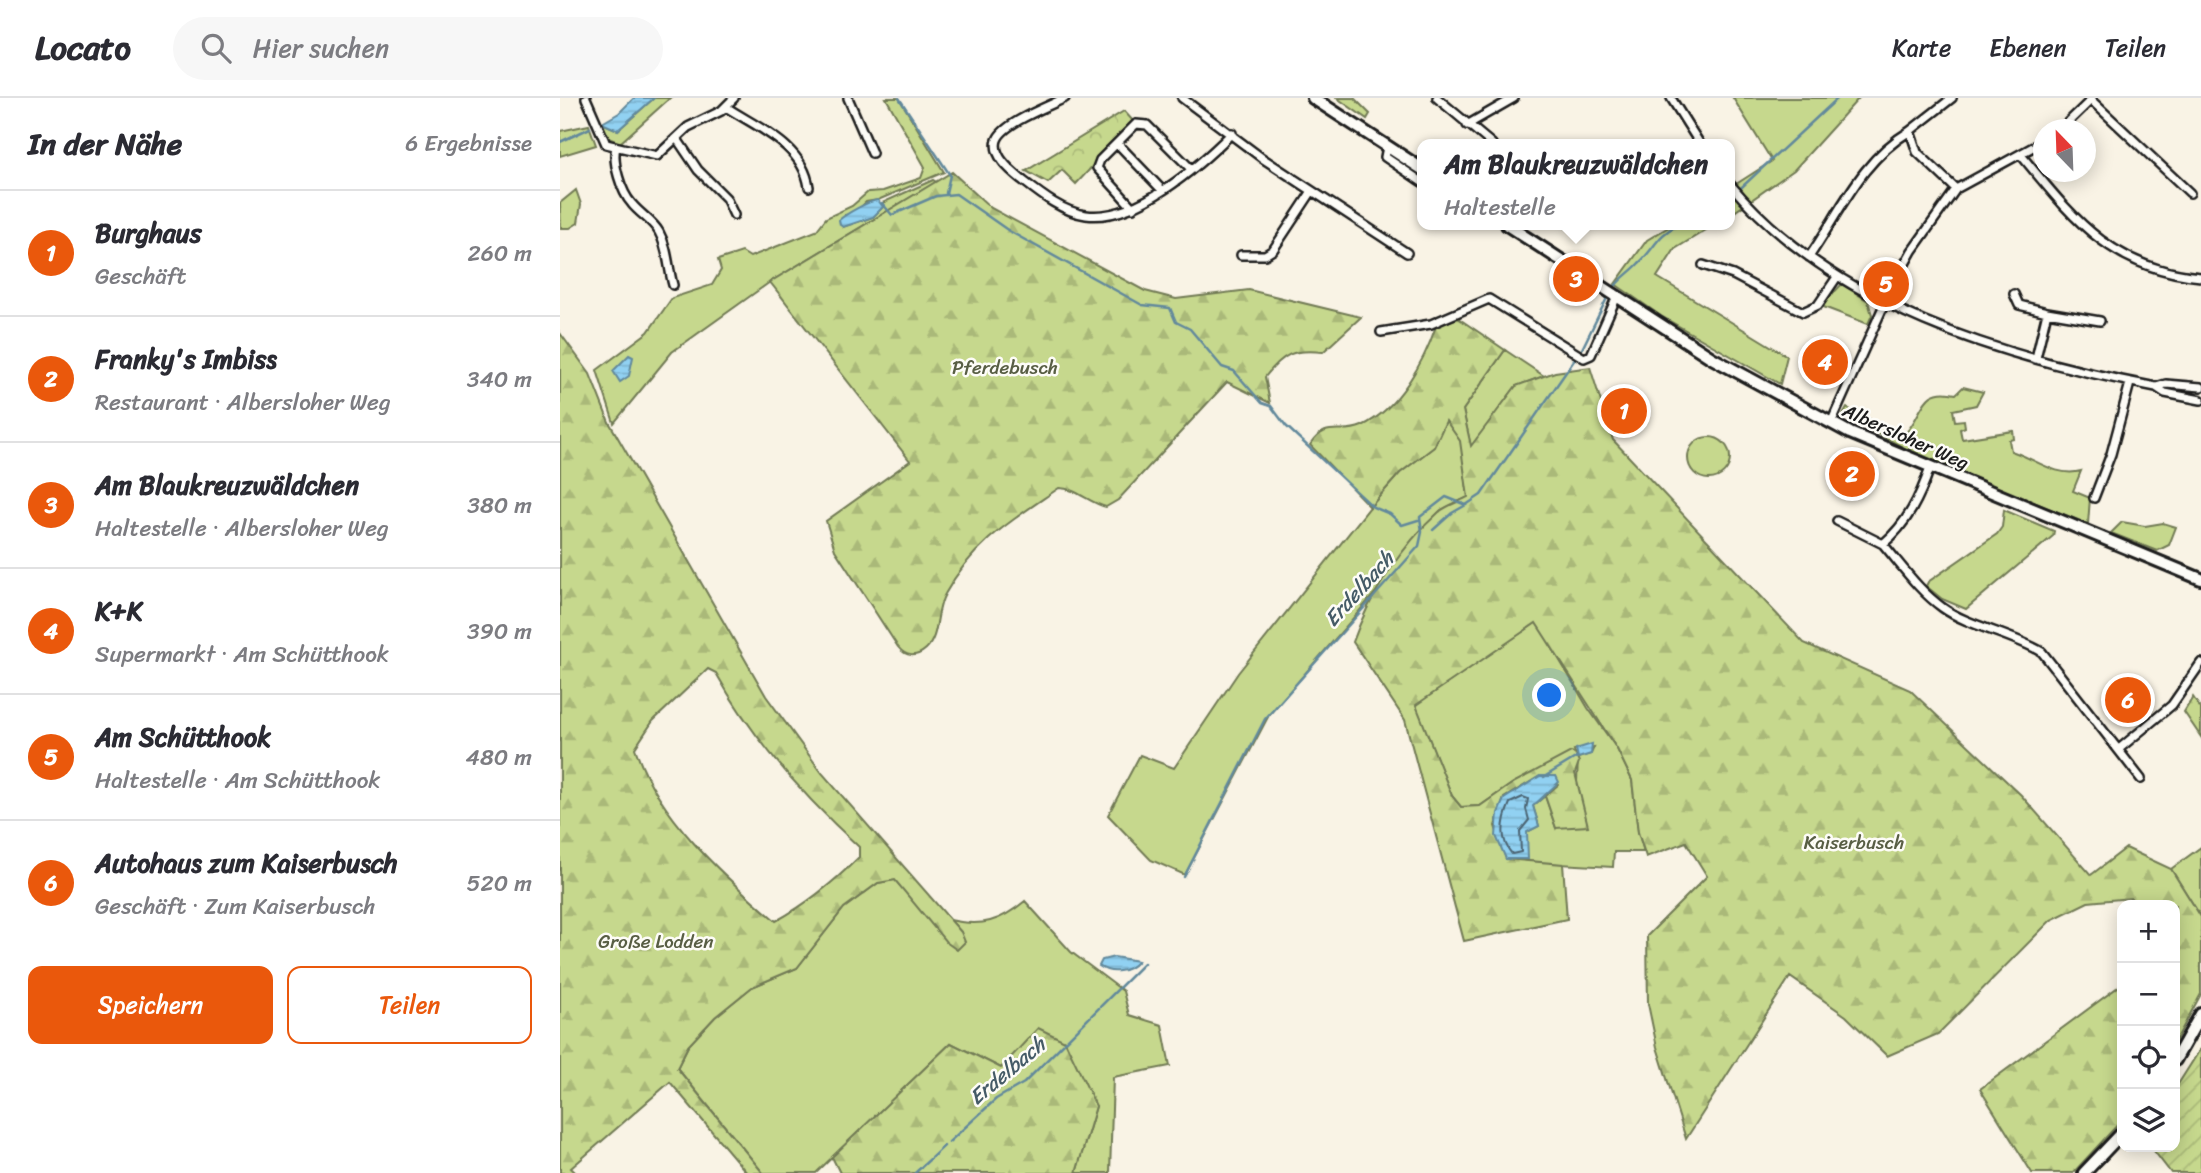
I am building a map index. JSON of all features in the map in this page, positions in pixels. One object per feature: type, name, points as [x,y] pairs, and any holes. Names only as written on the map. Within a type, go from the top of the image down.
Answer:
[{"type":"main road","points":[[1313,98],[1417,166]]},
{"type":"main road","name":"Albersloher Weg","points":[[1515,230],[1712,358],[1831,422],[1930,468],[2201,579]]},
{"type":"main road","points":[[2180,1051],[2201,1014]]},
{"type":"main road","points":[[2084,1173],[2117,1139]]},
{"type":"main road","points":[[2096,1173],[2104,1154]]},
{"type":"street","points":[[586,98],[606,144],[657,156],[688,127],[726,107],[734,98]]},
{"type":"street","points":[[848,98],[872,153]]},
{"type":"street","points":[[1065,98],[1016,122],[1001,133],[996,143],[1000,158],[1022,180],[1068,210],[1098,216],[1133,208],[1162,190],[1232,133]]},
{"type":"street","points":[[1182,98],[1262,158],[1407,253]]},
{"type":"street","points":[[1437,98],[1486,139]]},
{"type":"street","points":[[1468,125],[1514,98]]},
{"type":"street","points":[[1671,98],[1696,139]]},
{"type":"street","points":[[1809,257],[1850,188],[1878,155],[1952,98]]},
{"type":"street","points":[[2071,119],[2092,99],[2190,193]]},
{"type":"street","points":[[726,107],[788,146],[808,176],[810,187]]},
{"type":"street","points":[[1133,208],[1097,168],[1098,163],[1136,124],[1143,123],[1189,168]]},
{"type":"street","points":[[1910,131],[1917,152],[1956,189]]},
{"type":"street","points":[[677,139],[698,170],[726,198],[734,215]]},
{"type":"street","points":[[1117,144],[1162,190]]},
{"type":"street","points":[[616,147],[613,158],[630,202],[658,229],[667,250],[665,258],[673,285]]},
{"type":"street","points":[[1387,147],[1385,157],[1417,179]]},
{"type":"street","points":[[1831,422],[1884,304],[1912,251],[1956,189],[1985,170],[2033,147]]},
{"type":"street","points":[[2021,155],[2075,219],[2113,250],[2158,269],[2201,277]]},
{"type":"street","points":[[1735,189],[1809,257],[1884,304],[2036,358],[2201,400]]},
{"type":"street","points":[[1241,255],[1265,255],[1273,250],[1312,191]]},
{"type":"street","points":[[1703,265],[1733,275],[1803,312],[1818,305],[1837,277]]},
{"type":"street","points":[[1381,332],[1431,324],[1489,299],[1584,358],[1591,355],[1613,294]]},
{"type":"street","points":[[2014,294],[2019,305],[2100,321]]},
{"type":"street","points":[[2036,358],[2047,312]]},
{"type":"street","points":[[2094,498],[2111,454],[2130,383]]},
{"type":"street","points":[[2156,387],[2166,384],[2201,387]]},
{"type":"street","points":[[1883,544],[1906,520],[1919,498],[1930,468]]},
{"type":"street","points":[[1837,521],[1883,544],[1923,591],[1945,609],[2022,640],[2042,652],[2141,779]]},
{"type":"street","points":[[2119,749],[2172,705],[2201,663]]},
{"type":"green space","points":[[654,98],[670,98],[620,143],[606,137],[602,123],[618,130]]},
{"type":"green space","points":[[886,98],[899,98],[944,172],[878,200],[866,202],[854,214],[845,215],[843,227],[873,217],[883,207],[882,203],[933,180],[936,182],[770,282],[672,352],[614,423],[597,370],[648,332],[672,298],[712,285],[721,270],[718,260],[742,252],[750,257],[816,231],[826,218],[852,206],[868,192],[883,191],[921,178],[925,167]]},
{"type":"green space","points":[[1337,98],[1354,98],[1370,114],[1367,119]]},
{"type":"green space","points":[[1733,98],[1859,98],[1794,170],[1735,211],[1735,185],[1772,161]]},
{"type":"green space","points":[[1124,111],[1134,122],[1076,184],[1062,170],[1048,183],[1026,171]]},
{"type":"green space","points":[[589,125],[596,145],[560,156],[560,131]]},
{"type":"green space","name":"Pferdebusch","points":[[952,172],[991,208],[1145,291],[1176,299],[1249,290],[1361,317],[1323,352],[1296,352],[1278,363],[1265,377],[1270,403],[1227,382],[1118,500],[1106,507],[1071,490],[1059,488],[1009,522],[981,546],[956,576],[942,601],[930,644],[919,654],[911,655],[898,647],[835,550],[826,521],[910,461],[770,282]]},
{"type":"green space","points":[[576,190],[581,204],[578,223],[570,228],[561,228],[560,203]]},
{"type":"green space","points":[[1664,230],[1706,230],[1675,249],[1657,277],[1787,356],[1780,384],[1661,316],[1615,284],[1647,240]]},
{"type":"green space","points":[[1842,284],[1868,301],[1872,315],[1868,324],[1821,306]]},
{"type":"green space","name":"Kaiserbusch","points":[[1458,318],[1505,350],[1463,410],[1471,446],[1516,386],[1555,372],[1590,367],[1613,440],[1804,643],[1910,690],[2021,795],[2091,875],[2126,848],[2171,869],[2201,917],[2201,994],[2180,1033],[2180,900],[2131,898],[2088,902],[2051,920],[1938,1034],[1887,1056],[1846,1016],[1790,977],[1686,1139],[1657,1047],[1648,1004],[1647,936],[1707,876],[1686,842],[1646,857],[1638,832],[1632,780],[1617,749],[1536,623],[1416,705],[1452,796],[1461,807],[1480,806],[1513,783],[1571,752],[1575,753],[1579,762],[1575,773],[1588,826],[1556,828],[1545,796],[1558,785],[1556,776],[1540,776],[1504,798],[1495,826],[1506,859],[1563,864],[1567,919],[1464,941],[1405,720],[1353,642],[1377,589],[1412,540],[1442,510],[1468,497],[1460,441],[1446,421],[1434,447],[1400,473],[1370,507],[1310,445],[1322,432],[1354,429],[1387,408],[1417,369],[1436,326]]},
{"type":"green space","name":"Große Lodden","points":[[560,333],[590,374],[609,422],[766,696],[822,773],[961,932],[965,942],[957,950],[946,942],[895,880],[878,883],[844,908],[797,968],[752,987],[715,1017],[688,1046],[677,1068],[763,1173],[747,1173],[670,1082],[571,1168],[576,1173],[560,1173]],"holes":[[[708,669],[716,673],[746,721],[780,766],[818,808],[859,847],[859,857],[840,875],[809,900],[776,921],[713,864],[675,820],[645,773],[635,748],[653,721]]]},
{"type":"green space","points":[[1505,350],[1544,376],[1516,386],[1471,447],[1463,410]]},
{"type":"green space","points":[[1963,387],[1983,392],[1976,405],[1953,410],[1955,421],[1964,420],[1965,427],[1960,429],[1962,439],[2013,431],[2014,439],[2009,440],[2011,451],[2054,470],[2081,471],[2073,491],[2090,498],[2088,524],[1919,456],[1843,415],[1847,408],[1903,436],[1929,398],[1944,392],[1956,394]]},
{"type":"green space","points":[[1446,420],[1461,441],[1468,497],[1441,510],[1415,537],[1382,585],[1269,715],[1185,875],[1151,860],[1108,815],[1140,755],[1174,768],[1238,673],[1370,507],[1400,473],[1433,447]]},
{"type":"green space","points":[[1709,437],[1724,443],[1730,458],[1724,473],[1709,479],[1694,473],[1688,458],[1694,443]]},
{"type":"green space","points":[[2004,510],[2054,531],[2053,536],[1966,609],[1942,599],[1926,586],[1997,534],[2002,527]]},
{"type":"green space","points":[[2122,522],[2145,526],[2163,523],[2176,527],[2169,545],[2157,551],[2111,533]]},
{"type":"green space","points":[[1537,622],[1588,708],[1617,749],[1632,780],[1638,832],[1644,852],[1614,852],[1613,867],[1523,862],[1526,861],[1527,832],[1539,826],[1533,806],[1545,796],[1556,828],[1577,782],[1578,758],[1591,754],[1594,747],[1574,750],[1575,753],[1513,783],[1480,806],[1461,807],[1452,796],[1415,705]]},
{"type":"green space","points":[[2193,697],[2201,709],[2201,737],[2184,712]]},
{"type":"green space","points":[[2201,847],[2201,917],[2171,869]]},
{"type":"green space","points":[[895,880],[920,908],[961,932],[950,920],[972,923],[990,921],[1007,914],[1025,901],[1071,952],[1123,991],[1129,1015],[1162,1025],[1170,1066],[1113,1077],[1110,1173],[1076,1173],[1096,1106],[1001,1068],[951,1043],[816,1173],[763,1173],[677,1068],[688,1046],[715,1017],[752,987],[797,968],[844,908],[878,883]]},
{"type":"green space","points":[[2117,988],[2117,1125],[2073,1173],[2032,1173],[1980,1089]]},
{"type":"green space","points":[[1038,1028],[1065,1041],[1096,1106],[1076,1173],[840,1173],[832,1157],[951,1043],[1001,1068]]},
{"type":"green space","points":[[2201,1048],[2201,1173],[2171,1173],[2155,1152],[2180,1152],[2180,1081]]},
{"type":"water","points":[[634,98],[654,98],[618,130],[602,123],[619,113]]},
{"type":"water","points":[[878,200],[883,207],[873,217],[843,227],[840,225],[839,220],[847,214]]},
{"type":"water","points":[[629,355],[633,357],[629,376],[620,382],[613,371]]},
{"type":"water","points":[[1592,744],[1591,754],[1578,758],[1576,749]]},
{"type":"water","points":[[1540,776],[1556,776],[1559,782],[1533,806],[1539,826],[1527,832],[1528,859],[1506,859],[1496,836],[1498,813],[1504,799]]},
{"type":"water","points":[[1114,957],[1138,961],[1130,968],[1120,971],[1109,971],[1099,966],[1102,960]]},
{"type":"waterway","points":[[899,98],[950,175],[946,193]]},
{"type":"waterway","name":"Erdelbach","points":[[1735,193],[1838,98]]},
{"type":"waterway","points":[[560,142],[590,128]]},
{"type":"waterway","points":[[882,203],[892,215],[936,196],[956,194],[1009,231],[1142,305],[1170,308],[1176,322],[1190,329],[1222,367],[1234,371],[1262,403],[1271,406],[1286,426],[1373,507],[1390,514],[1402,525],[1418,520]]},
{"type":"waterway","name":"Erdelbach","points":[[1612,290],[1670,230]]},
{"type":"waterway","name":"Erdelbach","points":[[1581,351],[1608,296]]},
{"type":"waterway","name":"Erdelbach","points":[[1184,877],[1265,719],[1419,546],[1422,532],[1420,517],[1446,497],[1466,505],[1481,495],[1575,359]]},
{"type":"waterway","points":[[1433,530],[1466,505]]},
{"type":"waterway","points":[[1544,777],[1577,757]]},
{"type":"waterway","name":"Erdelbach","points":[[949,1142],[996,1099],[1024,1083],[1144,963]]},
{"type":"waterway","name":"Erdelbach","points":[[915,1173],[944,1146]]},
{"type":"place","name":"Am Blaukreuzwäldchen","points":[[1576,279]]},
{"type":"place","name":"Am Schütthook","points":[[1886,284]]},
{"type":"place","name":"K+K","points":[[1825,362]]},
{"type":"place","name":"Burghaus","points":[[1624,411]]},
{"type":"place","name":"Franky's Imbiss","points":[[1852,474]]},
{"type":"place","name":"Autohaus zum Kaiserbusch","points":[[2128,700]]}]
